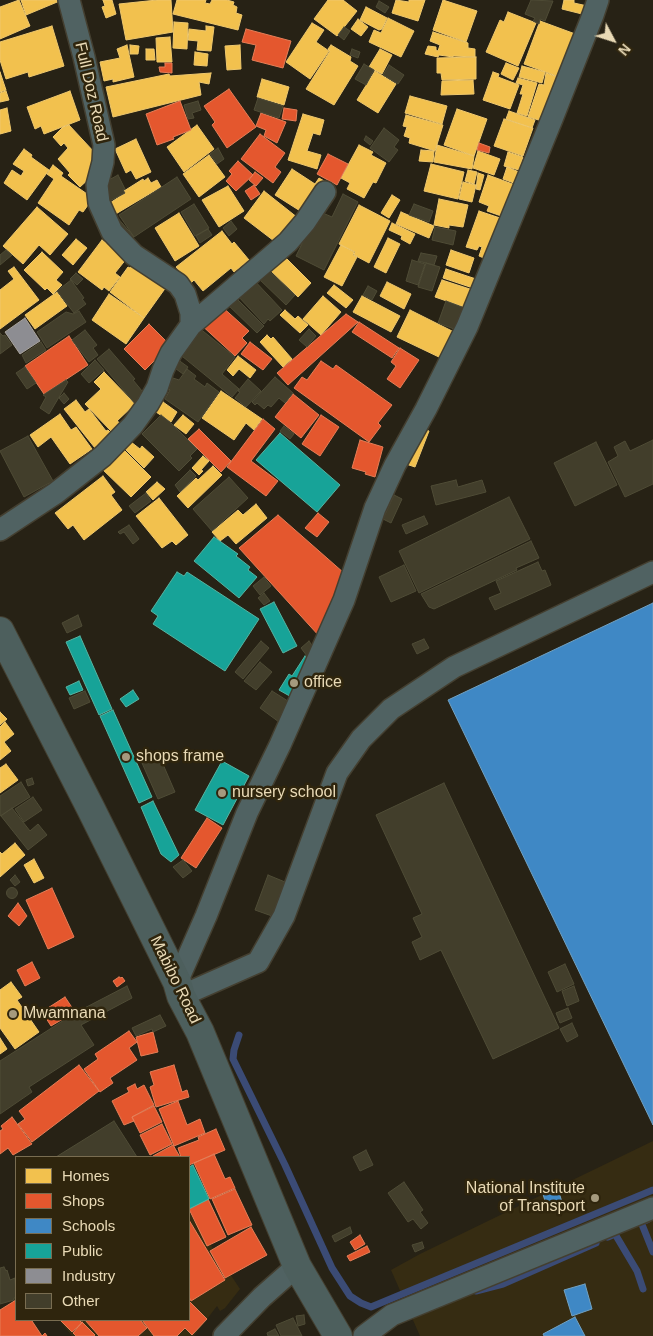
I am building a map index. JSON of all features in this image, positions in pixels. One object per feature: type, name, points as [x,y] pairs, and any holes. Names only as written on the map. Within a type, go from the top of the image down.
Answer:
[{"type":"main road","name":"Mabibo Road","points":[[0,631],[92,809],[200,1032],[297,1266],[338,1336]]},
{"type":"street","name":"Full Doz Road","points":[[69,0],[104,145],[103,162],[97,185],[99,204],[112,232],[134,255],[178,284],[186,294],[191,313],[191,325]]},
{"type":"street","points":[[179,989],[247,813],[280,745],[344,600],[375,508],[395,465],[467,327],[598,0]]},
{"type":"street","points":[[0,530],[56,493],[103,456],[133,425],[148,404],[172,353],[191,325],[288,242],[305,222],[325,192]]},
{"type":"street","points":[[179,989],[258,962],[284,916],[336,773],[361,739],[391,709],[454,667],[653,572]]},
{"type":"street","points":[[364,1336],[392,1315],[653,1208]]},
{"type":"street","points":[[224,1336],[262,1297],[297,1266]]},
{"type":"shaded area","name":"National Institute of Transport","points":[[653,1141],[653,1336],[420,1336],[391,1270],[420,1254]]},
{"type":"shaded area","points":[[190,1214],[240,1289],[225,1308],[220,1311],[217,1306],[194,1336],[72,1336],[60,1321],[190,1321]]},
{"type":"building: Homes","points":[[19,0],[30,26],[0,39],[0,7]]},
{"type":"building: Homes","points":[[21,0],[62,0],[26,15]]},
{"type":"building: Homes","points":[[103,0],[112,0],[116,14],[106,18],[102,7],[105,6]]},
{"type":"building: Homes","points":[[171,0],[173,32],[126,40],[119,4]]},
{"type":"building: Homes","points":[[177,0],[206,0],[205,3],[210,4],[212,0],[234,2],[233,5],[237,7],[236,13],[242,15],[238,30],[173,14]]},
{"type":"building: Homes","points":[[328,0],[343,0],[357,11],[337,36],[314,19]]},
{"type":"building: Homes","points":[[396,0],[409,2],[409,0],[425,0],[418,21],[392,13]]},
{"type":"building: Homes","points":[[443,0],[477,11],[466,42],[433,30]]},
{"type":"building: Homes","points":[[564,0],[574,0],[574,3],[592,7],[590,16],[562,9]]},
{"type":"building: Homes","points":[[366,7],[387,18],[382,29],[379,30],[360,20]]},
{"type":"building: Homes","points":[[508,12],[536,23],[518,66],[486,52],[500,20],[504,22]]},
{"type":"building: Homes","points":[[388,18],[414,31],[401,57],[369,42],[374,30],[381,33]]},
{"type":"building: Homes","points":[[358,19],[368,27],[361,36],[351,29]]},
{"type":"building: Homes","points":[[540,21],[578,35],[562,78],[524,64]]},
{"type":"building: Homes","points":[[174,22],[188,23],[187,49],[173,48]]},
{"type":"building: Homes","points":[[312,23],[324,30],[316,42],[329,51],[310,79],[286,62]]},
{"type":"building: Homes","points":[[52,26],[64,66],[29,77],[28,72],[6,79],[0,60],[0,42]]},
{"type":"building: Homes","points":[[206,26],[214,27],[211,51],[197,50],[198,41],[188,40],[189,29],[206,31]]},
{"type":"building: Homes","points":[[433,32],[468,43],[468,48],[475,49],[475,57],[439,55],[438,57],[425,54],[428,46],[436,47],[438,51],[440,45],[430,41]]},
{"type":"building: Homes","points":[[170,37],[172,62],[157,62],[156,38]]},
{"type":"building: Homes","points":[[127,45],[134,77],[113,82],[113,79],[104,81],[100,62],[120,58],[117,49]]},
{"type":"building: Homes","points":[[130,45],[139,46],[138,54],[130,54]]},
{"type":"building: Homes","points":[[240,45],[241,69],[227,70],[225,46]]},
{"type":"building: Homes","points":[[331,45],[351,57],[350,61],[358,66],[334,105],[306,89],[330,51],[328,49]]},
{"type":"building: Homes","points":[[146,49],[154,49],[155,60],[146,60]]},
{"type":"building: Homes","points":[[380,49],[392,55],[382,74],[369,67]]},
{"type":"building: Homes","points":[[195,52],[208,54],[207,66],[194,65]]},
{"type":"building: Homes","points":[[476,57],[476,79],[442,80],[441,73],[437,73],[437,58]]},
{"type":"building: Homes","points":[[506,63],[519,68],[513,80],[501,74]]},
{"type":"building: Homes","points":[[522,66],[545,72],[542,83],[519,77]]},
{"type":"building: Homes","points":[[375,71],[396,84],[378,113],[357,100]]},
{"type":"building: Homes","points":[[0,72],[6,90],[0,92]]},
{"type":"building: Homes","points":[[493,72],[499,74],[498,77],[519,85],[510,109],[483,100]]},
{"type":"building: Homes","points":[[211,73],[209,84],[199,82],[201,95],[113,117],[106,87],[169,74],[170,76]]},
{"type":"building: Homes","points":[[546,73],[564,79],[546,122],[528,117],[539,84],[544,85]]},
{"type":"building: Homes","points":[[518,78],[537,83],[527,116],[517,113],[523,94],[520,94],[523,85],[516,83]]},
{"type":"building: Homes","points":[[262,79],[289,87],[284,105],[257,97]]},
{"type":"building: Homes","points":[[473,80],[474,94],[441,95],[442,81]]},
{"type":"building: Homes","points":[[6,91],[9,100],[0,102],[0,93]]},
{"type":"building: Homes","points":[[70,91],[80,120],[44,134],[41,126],[35,129],[27,107]]},
{"type":"building: Homes","points":[[410,96],[447,106],[442,124],[405,113]]},
{"type":"building: Homes","points":[[7,108],[11,131],[0,134],[0,110]]},
{"type":"building: Homes","points":[[457,109],[487,119],[474,156],[444,145]]},
{"type":"building: Homes","points":[[509,111],[535,120],[532,128],[506,119]]},
{"type":"building: Homes","points":[[303,114],[324,120],[320,135],[313,133],[307,151],[321,155],[317,169],[288,160]]},
{"type":"building: Homes","points":[[406,115],[443,125],[435,151],[409,143],[410,138],[404,136],[407,127],[403,126]]},
{"type":"building: Homes","points":[[504,119],[533,128],[523,156],[494,146]]},
{"type":"building: Homes","points":[[69,125],[95,153],[92,156],[100,164],[92,176],[80,187],[68,175],[70,173],[58,159],[68,148],[64,143],[61,146],[53,137],[63,127]]},
{"type":"building: Homes","points":[[197,125],[214,149],[184,172],[167,147]]},
{"type":"building: Homes","points":[[136,139],[151,172],[136,179],[131,170],[126,173],[115,149]]},
{"type":"building: Homes","points":[[359,145],[373,152],[371,155],[386,163],[376,183],[373,182],[364,198],[347,189],[350,183],[341,178]]},
{"type":"building: Homes","points":[[437,145],[474,156],[472,169],[434,162]]},
{"type":"building: Homes","points":[[24,149],[32,155],[31,157],[49,170],[27,200],[4,183],[12,170],[21,176],[24,171],[13,164]]},
{"type":"building: Homes","points":[[421,150],[434,151],[433,162],[419,161]]},
{"type":"building: Homes","points":[[478,151],[500,159],[494,175],[473,168]]},
{"type":"building: Homes","points":[[508,152],[523,157],[519,170],[504,166]]},
{"type":"building: Homes","points":[[209,155],[225,177],[199,197],[183,174]]},
{"type":"building: Homes","points":[[431,164],[464,172],[458,199],[424,191]]},
{"type":"building: Homes","points":[[53,165],[63,173],[61,176],[93,198],[83,212],[79,210],[69,225],[38,203],[54,179],[47,174]]},
{"type":"building: Homes","points":[[507,167],[519,172],[520,168],[527,171],[522,186],[503,179]]},
{"type":"building: Homes","points":[[292,169],[315,184],[319,178],[326,182],[305,214],[275,195]]},
{"type":"building: Homes","points":[[468,170],[477,172],[474,184],[465,181]]},
{"type":"building: Homes","points":[[478,173],[484,175],[480,190],[476,189]]},
{"type":"building: Homes","points":[[488,175],[518,186],[507,218],[487,211],[489,206],[479,202]]},
{"type":"building: Homes","points":[[148,178],[151,183],[157,180],[161,187],[114,215],[107,205],[125,193],[124,191],[143,179],[144,181]]},
{"type":"building: Homes","points":[[463,182],[476,185],[472,202],[459,199]]},
{"type":"building: Homes","points":[[228,186],[244,211],[219,227],[202,200]]},
{"type":"building: Homes","points":[[264,191],[298,218],[278,244],[244,218]]},
{"type":"building: Homes","points":[[392,195],[400,200],[389,218],[381,213]]},
{"type":"building: Homes","points":[[439,199],[468,205],[463,227],[449,225],[449,228],[434,225]]},
{"type":"building: Homes","points":[[359,205],[390,221],[369,263],[354,255],[355,252],[339,244]]},
{"type":"building: Homes","points":[[37,207],[68,234],[50,255],[39,245],[23,264],[3,246]]},
{"type":"building: Homes","points":[[479,211],[506,220],[491,261],[479,256],[482,247],[479,246],[477,250],[466,247]]},
{"type":"building: Homes","points":[[401,212],[434,226],[429,238],[396,224]]},
{"type":"building: Homes","points":[[179,213],[199,246],[175,261],[155,228]]},
{"type":"building: Homes","points":[[392,223],[415,234],[410,244],[401,239],[402,236],[389,230]]},
{"type":"building: Homes","points":[[222,231],[232,244],[234,242],[249,260],[234,272],[231,268],[203,291],[194,280],[190,284],[176,267]]},
{"type":"building: Homes","points":[[388,238],[400,244],[386,273],[374,267]]},
{"type":"building: Homes","points":[[76,239],[87,248],[73,265],[62,255]]},
{"type":"building: Homes","points":[[102,240],[127,258],[115,273],[120,277],[109,291],[104,287],[102,290],[78,272]]},
{"type":"building: Homes","points":[[341,245],[354,252],[353,255],[357,257],[342,286],[324,277]]},
{"type":"building: Homes","points":[[451,250],[474,258],[469,273],[446,265]]},
{"type":"building: Homes","points":[[42,252],[63,272],[56,280],[62,285],[53,294],[47,288],[45,290],[24,270]]},
{"type":"building: Homes","points":[[281,253],[311,283],[298,297],[267,267]]},
{"type":"building: Homes","points":[[137,260],[169,283],[144,318],[110,292],[128,267],[130,268]]},
{"type":"building: Homes","points":[[14,267],[39,300],[0,329],[0,290],[14,279],[8,271]]},
{"type":"building: Homes","points":[[446,269],[482,281],[479,290],[443,278]]},
{"type":"building: Homes","points":[[442,280],[479,292],[476,302],[467,299],[464,307],[435,297]]},
{"type":"building: Homes","points":[[387,282],[411,294],[404,309],[380,296]]},
{"type":"building: Homes","points":[[334,285],[353,300],[346,308],[327,293]]},
{"type":"building: Homes","points":[[57,292],[67,306],[35,329],[25,315]]},
{"type":"building: Homes","points":[[109,294],[144,318],[126,344],[92,320]]},
{"type":"building: Homes","points":[[323,296],[341,312],[321,335],[303,319]]},
{"type":"building: Homes","points":[[362,296],[400,316],[391,332],[353,312]]},
{"type":"building: Homes","points":[[285,310],[295,319],[298,316],[308,325],[300,333],[280,315]]},
{"type":"building: Homes","points":[[410,310],[454,332],[441,358],[397,337]]},
{"type":"building: Homes","points":[[267,335],[271,339],[273,337],[292,359],[283,367],[260,342]]},
{"type":"building: Homes","points":[[238,356],[256,370],[250,378],[239,369],[233,376],[227,370]]},
{"type":"building: Homes","points":[[104,372],[135,404],[117,421],[120,423],[111,431],[85,404],[101,389],[94,382]]},
{"type":"building: Homes","points":[[221,391],[262,419],[254,430],[246,423],[234,440],[202,418]]},
{"type":"building: Homes","points":[[76,400],[85,412],[89,409],[106,431],[108,430],[113,435],[95,448],[64,409]]},
{"type":"building: Homes","points":[[163,402],[177,412],[171,422],[156,412]]},
{"type":"building: Homes","points":[[60,414],[71,430],[76,427],[92,449],[70,464],[51,437],[38,447],[30,435]]},
{"type":"building: Homes","points":[[183,415],[194,424],[186,434],[174,425]]},
{"type":"building: Homes","points":[[420,428],[429,431],[415,467],[406,464]]},
{"type":"building: Homes","points":[[131,442],[140,449],[142,446],[154,457],[144,468],[125,449]]},
{"type":"building: Homes","points":[[121,447],[151,477],[131,497],[101,468]]},
{"type":"building: Homes","points":[[203,456],[209,461],[199,475],[192,468]]},
{"type":"building: Homes","points":[[213,466],[222,475],[188,508],[177,496],[196,478],[198,480]]},
{"type":"building: Homes","points":[[103,476],[115,492],[111,495],[122,510],[84,540],[73,525],[68,529],[55,513]]},
{"type":"building: Homes","points":[[157,482],[165,489],[153,500],[146,492]]},
{"type":"building: Homes","points":[[159,498],[188,535],[176,545],[172,541],[162,548],[136,516]]},
{"type":"building: Homes","points":[[256,504],[267,518],[236,544],[228,535],[220,541],[212,532],[238,510],[243,515]]},
{"type":"building: Homes","points":[[0,712],[7,719],[0,725]]},
{"type":"building: Homes","points":[[5,722],[14,734],[4,742],[11,751],[0,760],[0,727]]},
{"type":"building: Homes","points":[[6,764],[18,780],[0,793],[0,768]]},
{"type":"building: Homes","points":[[15,843],[25,855],[0,877],[0,852],[2,854]]},
{"type":"building: Homes","points":[[34,859],[44,878],[34,883],[24,865]]},
{"type":"building: Homes","name":"Mwamnana","points":[[11,982],[22,997],[17,1000],[39,1032],[15,1049],[0,1028],[0,990]]},
{"type":"building: Homes","name":"Mwamnana","points":[[0,1038],[7,1049],[0,1054]]},
{"type":"building: Shops","points":[[246,29],[291,41],[283,68],[252,60],[256,45],[242,42]]},
{"type":"building: Shops","points":[[165,63],[172,63],[172,73],[160,72],[159,67],[165,67]]},
{"type":"building: Shops","points":[[229,89],[256,127],[227,148],[212,125],[215,122],[204,106]]},
{"type":"building: Shops","points":[[180,101],[191,130],[157,145],[146,114]]},
{"type":"building: Shops","points":[[284,108],[297,110],[296,121],[282,119]]},
{"type":"building: Shops","points":[[261,113],[286,122],[277,143],[264,136],[266,130],[256,126]]},
{"type":"building: Shops","points":[[260,134],[285,153],[275,167],[281,172],[273,183],[241,159]]},
{"type":"building: Shops","points":[[479,143],[490,147],[489,153],[477,150]]},
{"type":"building: Shops","points":[[328,154],[348,164],[337,185],[317,174]]},
{"type":"building: Shops","points":[[238,161],[253,175],[236,191],[226,181],[232,174],[229,171]]},
{"type":"building: Shops","points":[[255,172],[263,178],[256,186],[249,180]]},
{"type":"building: Shops","points":[[254,185],[260,194],[251,200],[245,191]]},
{"type":"building: Shops","points":[[220,305],[249,331],[242,338],[247,343],[235,356],[198,322]]},
{"type":"building: Shops","points":[[346,314],[358,322],[288,385],[277,373]]},
{"type":"building: Shops","points":[[359,322],[399,348],[392,358],[352,332]]},
{"type":"building: Shops","points":[[149,324],[170,345],[145,370],[124,349]]},
{"type":"building: Shops","points":[[69,336],[88,365],[44,394],[25,366]]},
{"type":"building: Shops","points":[[250,342],[272,359],[263,370],[241,354]]},
{"type":"building: Shops","points":[[400,348],[419,360],[400,388],[387,379],[396,366],[391,362]]},
{"type":"building: Shops","points":[[321,361],[333,369],[336,365],[392,405],[378,423],[381,426],[369,442],[294,388],[302,377],[307,380]]},
{"type":"building: Shops","points":[[293,394],[319,415],[301,438],[275,417]]},
{"type":"building: Shops","points":[[321,415],[339,427],[320,456],[302,444]]},
{"type":"building: Shops","points":[[263,419],[275,429],[251,461],[278,481],[266,496],[227,467]]},
{"type":"building: Shops","points":[[199,429],[231,461],[221,472],[188,439]]},
{"type":"building: Shops","points":[[360,440],[383,447],[375,477],[352,468]]},
{"type":"building: Shops","points":[[318,513],[329,522],[317,537],[305,528]]},
{"type":"building: Shops","points":[[278,515],[344,573],[320,637],[239,548]]},
{"type":"building: Shops","points":[[207,818],[222,828],[196,868],[181,858]]},
{"type":"building: Shops","points":[[52,888],[74,937],[48,949],[26,900]]},
{"type":"building: Shops","points":[[18,903],[27,916],[19,926],[8,916]]},
{"type":"building: Shops","points":[[32,962],[40,978],[25,986],[17,970]]},
{"type":"building: Shops","points":[[122,977],[125,981],[117,987],[113,981]]},
{"type":"building: Shops","name":"Mwamnana","points":[[65,997],[75,1012],[51,1026],[44,1015],[42,1016],[40,1013]]},
{"type":"building: Shops","points":[[129,1031],[137,1042],[129,1048],[137,1060],[110,1078],[113,1083],[100,1092],[84,1069],[98,1059],[95,1054]]},
{"type":"building: Shops","points":[[153,1032],[158,1052],[141,1056],[136,1037]]},
{"type":"building: Shops","points":[[79,1065],[99,1091],[32,1142],[18,1124],[25,1119],[19,1111]]},
{"type":"building: Shops","points":[[174,1065],[182,1092],[187,1090],[189,1097],[156,1107],[150,1087],[154,1085],[150,1072]]},
{"type":"building: Shops","points":[[135,1084],[137,1089],[144,1085],[154,1105],[132,1117],[134,1121],[124,1125],[112,1101],[129,1092],[127,1088]]},
{"type":"building: Shops","points":[[178,1101],[187,1125],[200,1119],[205,1133],[174,1146],[159,1109]]},
{"type":"building: Shops","points":[[154,1106],[162,1122],[140,1133],[132,1117]]},
{"type":"building: Shops","points":[[12,1117],[32,1144],[13,1155],[8,1148],[0,1154],[0,1131],[3,1129],[1,1126]]},
{"type":"building: Shops","points":[[162,1124],[172,1144],[150,1155],[140,1135]]},
{"type":"building: Shops","points":[[216,1129],[225,1150],[190,1165],[190,1156],[181,1156],[178,1148],[199,1140],[198,1137]]},
{"type":"building: Shops","points":[[173,1145],[179,1156],[153,1156]]},
{"type":"building: Shops","points":[[214,1154],[225,1179],[230,1177],[235,1188],[210,1199],[194,1163]]},
{"type":"building: Shops","points":[[235,1189],[252,1225],[228,1235],[212,1199]]},
{"type":"building: Shops","points":[[208,1199],[226,1237],[207,1246],[190,1208]]},
{"type":"building: Shops","points":[[190,1222],[225,1280],[191,1301],[190,1299]]},
{"type":"building: Shops","points":[[251,1227],[267,1255],[225,1278],[210,1251]]},
{"type":"building: Shops","points":[[360,1235],[365,1244],[355,1250],[350,1242]]},
{"type":"building: Shops","points":[[367,1246],[370,1252],[350,1261],[347,1256]]},
{"type":"building: Shops","points":[[15,1301],[15,1321],[32,1321],[42,1336],[0,1336],[0,1310]]},
{"type":"building: Shops","points":[[190,1302],[207,1319],[192,1335],[185,1328],[177,1336],[154,1336],[143,1321],[190,1321]]},
{"type":"building: Shops","points":[[61,1321],[80,1321],[82,1323],[72,1332]]},
{"type":"building: Shops","points":[[86,1321],[141,1321],[147,1328],[138,1336],[99,1336]]},
{"type":"building: Shops","points":[[82,1322],[94,1336],[76,1336],[73,1333]]},
{"type":"building: Schools","points":[[653,603],[653,1125],[448,700]]},
{"type":"building: Schools","points":[[556,1183],[562,1202],[547,1207],[541,1188]]},
{"type":"building: Schools","points":[[585,1284],[592,1309],[572,1316],[564,1290]]},
{"type":"building: Schools","points":[[575,1317],[585,1336],[544,1336],[543,1334]]},
{"type":"building: Public","points":[[280,433],[340,485],[317,512],[256,460]]},
{"type":"building: Public","points":[[214,537],[238,554],[236,556],[250,567],[248,570],[257,577],[239,598],[194,561]]},
{"type":"building: Public","points":[[177,572],[184,576],[187,572],[259,619],[225,671],[153,624],[158,616],[151,611]]},
{"type":"building: Public","points":[[274,602],[297,646],[283,653],[260,609]]},
{"type":"building: Public","name":"shops frame","points":[[80,636],[112,709],[99,715],[66,642]]},
{"type":"building: Public","name":"office","points":[[305,656],[312,671],[295,699],[279,690],[289,674],[292,676]]},
{"type":"building: Public","points":[[79,681],[83,690],[70,695],[66,687]]},
{"type":"building: Public","points":[[133,690],[139,699],[126,707],[120,699]]},
{"type":"building: Public","name":"shops frame","points":[[113,710],[152,797],[139,803],[100,716]]},
{"type":"building: Public","name":"nursery school","points":[[222,761],[249,776],[223,825],[195,810]]},
{"type":"building: Public","name":"shops frame","points":[[153,801],[179,855],[171,862],[161,854],[141,807]]},
{"type":"building: Public","points":[[193,1165],[209,1199],[190,1208],[190,1166]]},
{"type":"building: Industry","points":[[25,318],[40,341],[20,354],[5,332]]},
{"type":"building: Other","points":[[531,0],[553,1],[545,21],[540,19],[539,24],[533,21],[535,18],[525,14]]},
{"type":"building: Other","points":[[379,1],[389,7],[385,13],[376,7]]},
{"type":"building: Other","points":[[344,27],[350,31],[344,40],[338,35]]},
{"type":"building: Other","points":[[352,49],[360,52],[358,58],[350,55]]},
{"type":"building: Other","points":[[364,64],[374,70],[366,85],[355,79]]},
{"type":"building: Other","points":[[389,65],[404,75],[398,84],[383,75]]},
{"type":"building: Other","points":[[258,98],[283,106],[279,118],[254,110]]},
{"type":"building: Other","points":[[198,101],[201,110],[192,113],[194,118],[188,119],[184,105]]},
{"type":"building: Other","points":[[384,128],[399,140],[394,147],[398,150],[389,162],[370,148]]},
{"type":"building: Other","points":[[366,136],[373,141],[370,145],[364,140]]},
{"type":"building: Other","points":[[218,148],[224,159],[217,164],[210,154]]},
{"type":"building: Other","points":[[118,175],[125,193],[106,203],[98,186]]},
{"type":"building: Other","points":[[177,177],[191,199],[134,237],[119,215]]},
{"type":"building: Other","points":[[343,194],[358,202],[324,270],[296,256],[318,211],[332,217]]},
{"type":"building: Other","points":[[194,204],[209,228],[195,236],[181,212]]},
{"type":"building: Other","points":[[414,204],[433,211],[429,222],[409,215]]},
{"type":"building: Other","points":[[116,216],[134,237],[126,243]]},
{"type":"building: Other","points":[[231,221],[237,229],[229,236],[223,228]]},
{"type":"building: Other","points":[[435,227],[456,231],[453,245],[432,240]]},
{"type":"building: Other","points":[[208,229],[212,235],[200,243],[196,236]]},
{"type":"building: Other","points":[[6,250],[12,255],[0,265],[0,255]]},
{"type":"building: Other","points":[[421,253],[437,256],[434,265],[418,261]]},
{"type":"building: Other","points":[[412,260],[425,264],[418,285],[406,281]]},
{"type":"building: Other","points":[[426,263],[440,267],[432,291],[418,287]]},
{"type":"building: Other","points":[[266,268],[295,295],[286,305],[257,277]]},
{"type":"building: Other","points":[[76,273],[83,279],[77,285],[70,279]]},
{"type":"building: Other","points":[[252,278],[282,310],[264,324],[236,294]]},
{"type":"building: Other","points":[[71,280],[86,304],[74,313],[57,291]]},
{"type":"building: Other","points":[[368,286],[377,291],[372,300],[363,295]]},
{"type":"building: Other","points":[[234,296],[264,326],[257,333],[226,303]]},
{"type":"building: Other","points":[[446,301],[470,310],[462,332],[438,323]]},
{"type":"building: Other","points":[[79,311],[86,322],[47,348],[37,332],[66,312],[73,314]]},
{"type":"building: Other","points":[[198,327],[235,357],[222,374],[239,389],[232,397],[177,352]]},
{"type":"building: Other","points":[[309,329],[316,336],[307,347],[299,340]]},
{"type":"building: Other","points":[[85,330],[97,345],[93,348],[98,355],[89,362],[72,340]]},
{"type":"building: Other","points":[[0,333],[3,336],[5,335],[12,345],[0,354]]},
{"type":"building: Other","points":[[41,342],[46,350],[26,363],[22,355]]},
{"type":"building: Other","points":[[109,349],[135,379],[133,380],[147,397],[136,405],[97,359]]},
{"type":"building: Other","points":[[177,359],[188,367],[183,374],[172,366]]},
{"type":"building: Other","points":[[95,360],[104,370],[89,383],[81,374]]},
{"type":"building: Other","points":[[25,367],[36,383],[27,389],[16,373]]},
{"type":"building: Other","points":[[187,369],[196,376],[194,379],[205,387],[207,383],[219,392],[198,422],[165,399],[173,378],[179,380]]},
{"type":"building: Other","points":[[275,377],[293,393],[285,403],[279,398],[271,407],[268,405],[264,409],[257,403],[255,405],[252,402]]},
{"type":"building: Other","points":[[248,379],[261,391],[246,407],[235,398]]},
{"type":"building: Other","points":[[66,380],[68,382],[49,414],[40,408],[46,397],[43,395]]},
{"type":"building: Other","points":[[64,393],[69,399],[64,404],[59,398]]},
{"type":"building: Other","points":[[161,415],[197,449],[190,456],[192,458],[179,471],[142,434]]},
{"type":"building: Other","points":[[284,426],[294,434],[290,439],[280,431]]},
{"type":"building: Other","points":[[28,436],[53,481],[24,497],[0,451]]},
{"type":"building: Other","points":[[653,440],[653,484],[625,497],[608,462],[618,456],[614,447],[625,441],[630,451]]},
{"type":"building: Other","points":[[596,442],[617,485],[575,506],[554,463]]},
{"type":"building: Other","points":[[190,470],[196,476],[180,492],[175,485]]},
{"type":"building: Other","points":[[229,477],[248,498],[212,531],[193,509]]},
{"type":"building: Other","points":[[456,480],[458,487],[482,480],[486,492],[436,505],[431,486]]},
{"type":"building: Other","points":[[146,493],[151,501],[135,513],[129,506]]},
{"type":"building: Other","points":[[394,495],[402,499],[391,523],[383,519]]},
{"type":"building: Other","points":[[509,497],[530,539],[419,593],[399,551]]},
{"type":"building: Other","points":[[424,516],[428,524],[406,534],[402,525]]},
{"type":"building: Other","points":[[129,525],[139,539],[133,544],[124,532],[120,534],[118,532]]},
{"type":"building: Other","points":[[531,541],[539,558],[516,568],[517,570],[434,609],[429,607],[421,594]]},
{"type":"building: Other","points":[[538,562],[542,571],[545,570],[551,585],[495,610],[489,598],[501,593],[496,581]]},
{"type":"building: Other","points":[[404,565],[416,591],[391,602],[379,577]]},
{"type":"building: Other","points":[[264,577],[271,586],[260,595],[253,586]]},
{"type":"building: Other","points":[[264,593],[270,601],[264,605],[258,598]]},
{"type":"building: Other","points":[[78,615],[82,626],[67,633],[62,623]]},
{"type":"building: Other","points":[[424,639],[429,648],[417,654],[412,644]]},
{"type":"building: Other","points":[[261,641],[269,648],[243,679],[235,672]]},
{"type":"building: Other","points":[[309,641],[315,650],[307,656],[301,648]]},
{"type":"building: Other","points":[[260,662],[272,672],[256,690],[244,681]]},
{"type":"building: Other","points":[[85,691],[90,702],[74,709],[69,698]]},
{"type":"building: Other","points":[[272,691],[291,703],[279,722],[260,708]]},
{"type":"building: Other","points":[[159,755],[175,792],[158,799],[142,763]]},
{"type":"building: Other","points":[[32,778],[34,784],[28,786],[26,780]]},
{"type":"building: Other","points":[[21,782],[30,797],[0,816],[0,796]]},
{"type":"building: Other","points":[[444,783],[559,1028],[493,1059],[441,950],[420,960],[412,942],[422,937],[413,918],[422,914],[376,815]]},
{"type":"building: Other","points":[[33,797],[42,810],[24,822],[15,809]]},
{"type":"building: Other","points":[[12,808],[30,831],[38,824],[47,835],[28,850],[1,816]]},
{"type":"building: Other","points":[[183,860],[192,871],[183,878],[173,867]]},
{"type":"building: Other","points":[[15,875],[20,882],[15,886],[10,880]]},
{"type":"building: Other","points":[[268,875],[285,882],[272,916],[255,910]]},
{"type":"building: Other","points":[[10,888],[14,888],[17,893],[16,897],[10,898],[7,895],[7,891]]},
{"type":"building: Other","points":[[565,964],[574,984],[557,992],[548,972]]},
{"type":"building: Other","points":[[127,986],[132,998],[81,1025],[94,1045],[29,1087],[32,1092],[0,1114],[0,1061],[75,1013]]},
{"type":"building: Other","points":[[574,986],[579,1001],[567,1006],[562,991]]},
{"type":"building: Other","points":[[568,1008],[572,1018],[560,1023],[556,1013]]},
{"type":"building: Other","points":[[160,1015],[166,1026],[153,1032],[152,1029],[136,1036],[132,1028]]},
{"type":"building: Other","points":[[572,1023],[578,1036],[567,1042],[560,1029]]},
{"type":"building: Other","points":[[114,1121],[136,1156],[58,1156]]},
{"type":"building: Other","points":[[366,1150],[373,1165],[360,1171],[353,1157]]},
{"type":"building: Other","points":[[404,1182],[423,1210],[420,1212],[428,1223],[421,1229],[413,1219],[408,1222],[388,1193]]},
{"type":"building: Other","points":[[350,1227],[352,1233],[335,1242],[332,1236]]},
{"type":"building: Other","points":[[422,1242],[424,1248],[415,1252],[412,1245]]},
{"type":"building: Other","points":[[4,1267],[7,1270],[10,1280],[15,1278],[15,1298],[0,1304],[0,1268]]},
{"type":"building: Other","points":[[304,1315],[305,1324],[298,1326],[296,1316]]},
{"type":"building: Other","points":[[293,1318],[302,1336],[281,1336],[276,1325]]},
{"type":"building: Other","points":[[275,1329],[279,1336],[268,1336],[267,1333]]},
{"type":"waterway","points":[[239,1035],[233,1059],[285,1165],[332,1268],[350,1296],[371,1307],[653,1190]]},
{"type":"waterway","points":[[647,1220],[641,1222],[653,1252]]},
{"type":"waterway","points":[[608,1237],[615,1234],[637,1271],[643,1289]]},
{"type":"waterway","points":[[476,1291],[503,1284],[596,1243]]},
{"type":"place","name":"office","points":[[294,683]]},
{"type":"place","name":"shops frame","points":[[126,757]]},
{"type":"place","name":"nursery school","points":[[222,793]]},
{"type":"place","name":"Mwamnana","points":[[13,1014]]},
{"type":"place","name":"National Institute of Transport","points":[[595,1198]]}]
